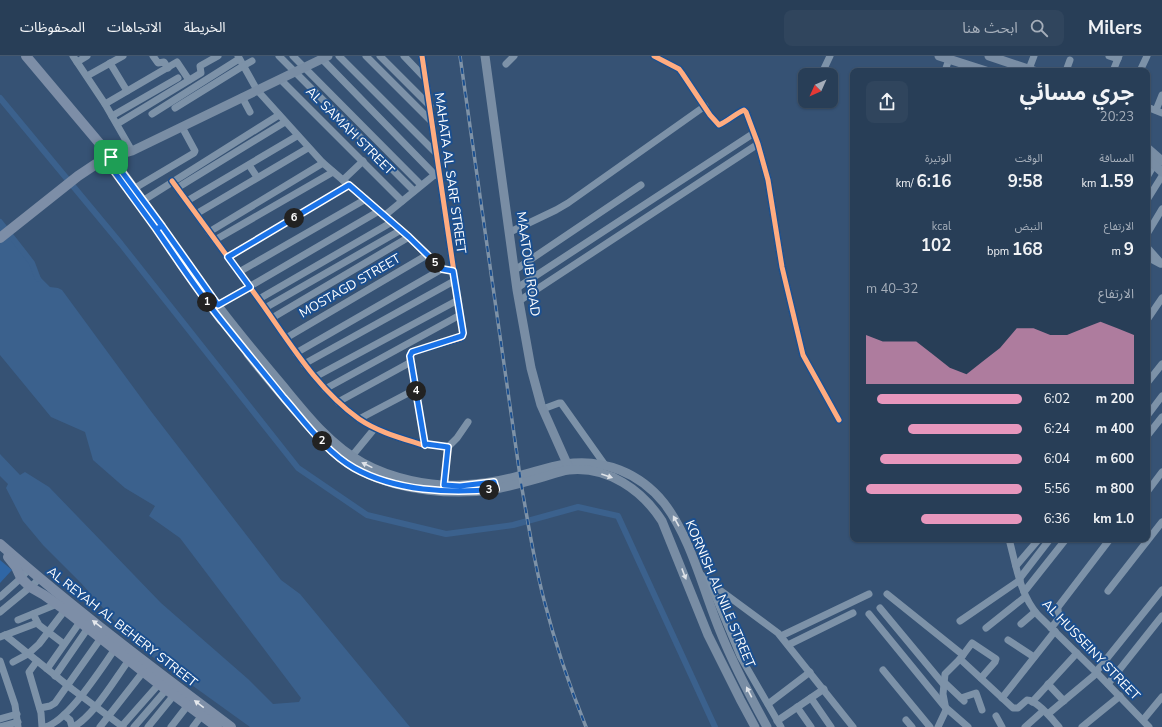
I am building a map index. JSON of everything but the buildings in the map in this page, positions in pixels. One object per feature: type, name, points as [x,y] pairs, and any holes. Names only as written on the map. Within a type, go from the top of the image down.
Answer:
[{"type":"main road","name":"KORNISH AL NILE STREET","points":[[19,56],[81,129],[135,188],[144,200],[159,227]]},
{"type":"main road","name":"KORNISH AL NILE STREET","points":[[26,56],[108,158],[159,227],[250,356],[295,411],[333,447],[369,466],[401,478],[444,485],[495,485]]},
{"type":"main road","name":"MAATOUB ROAD","points":[[485,56],[517,288],[534,380],[543,409],[568,467]]},
{"type":"main road","points":[[939,56],[977,68]]},
{"type":"main road","points":[[989,56],[1025,68]]},
{"type":"main road","points":[[0,238],[87,170],[108,158],[132,151],[324,57]]},
{"type":"main road","points":[[1152,160],[1162,172]]},
{"type":"main road","name":"KORNISH AL NILE STREET","points":[[208,298],[218,305],[346,463],[364,473],[410,487],[453,491],[478,491],[495,485],[568,467],[580,462],[605,465],[628,473],[647,486],[663,502],[680,528],[727,647],[767,727]]},
{"type":"main road","name":"KORNISH AL NILE STREET","points":[[568,467],[597,472],[617,479],[635,490],[655,509],[668,534],[713,646],[755,727]]},
{"type":"main road","name":"AL REYAH AL BEHERY STREET","points":[[0,544],[39,578],[149,665],[231,727]]},
{"type":"main road","name":"AL REYAH AL BEHERY STREET","points":[[0,551],[12,561],[21,578],[30,587],[61,607],[143,672],[217,727]]},
{"type":"street","points":[[88,56],[75,59],[105,104],[132,151]]},
{"type":"street","points":[[87,76],[123,56]]},
{"type":"street","points":[[153,56],[158,63],[164,62],[168,68]]},
{"type":"street","points":[[117,124],[201,72],[200,66],[218,56]]},
{"type":"street","points":[[279,56],[414,191]]},
{"type":"street","points":[[293,56],[421,186]]},
{"type":"street","points":[[339,56],[436,153]]},
{"type":"street","points":[[366,56],[432,122]]},
{"type":"street","points":[[380,56],[430,106]]},
{"type":"street","points":[[404,56],[426,78]]},
{"type":"street","name":"MAHATA AL SARF STREET","points":[[411,362],[410,356],[412,352],[461,338],[463,333],[437,173],[430,106],[422,56]]},
{"type":"street","points":[[506,64],[514,56]]},
{"type":"street","points":[[654,56],[682,73],[719,125],[744,110],[746,112],[758,144],[768,180],[782,267],[803,355],[840,420]]},
{"type":"street","points":[[825,68],[830,56]]},
{"type":"street","points":[[1031,68],[1034,56]]},
{"type":"street","points":[[1109,56],[1119,58],[1114,68]]},
{"type":"street","points":[[1141,68],[1147,56]]},
{"type":"street","points":[[218,305],[402,201],[437,173],[324,57]]},
{"type":"street","points":[[152,114],[238,58],[257,90],[323,163],[409,237],[442,269],[453,271]]},
{"type":"street","points":[[946,68],[949,59]]},
{"type":"street","points":[[1067,68],[1070,60]]},
{"type":"street","points":[[175,108],[252,61]]},
{"type":"street","points":[[105,104],[178,62],[189,80]]},
{"type":"street","points":[[110,63],[127,91]]},
{"type":"street","points":[[112,116],[178,78]]},
{"type":"street","name":"AL SAMAH STREET","points":[[280,79],[402,201]]},
{"type":"street","points":[[1159,112],[1162,95]]},
{"type":"street","points":[[242,98],[250,112]]},
{"type":"street","points":[[510,232],[568,203],[705,106]]},
{"type":"street","points":[[144,200],[172,181],[279,116]]},
{"type":"street","points":[[177,188],[285,122]]},
{"type":"street","points":[[135,188],[194,153],[195,151],[182,127]]},
{"type":"street","points":[[517,288],[754,133]]},
{"type":"street","points":[[187,201],[297,136]]},
{"type":"street","points":[[519,301],[758,144]]},
{"type":"street","points":[[196,214],[308,148]]},
{"type":"street","points":[[228,257],[346,182],[363,161]]},
{"type":"street","points":[[209,232],[323,163]]},
{"type":"street","points":[[251,168],[257,178]]},
{"type":"street","points":[[215,240],[333,172]]},
{"type":"street","points":[[1150,195],[1162,176]]},
{"type":"street","points":[[172,181],[250,287],[304,364],[338,402],[359,419],[375,428],[425,445],[448,447]]},
{"type":"street","points":[[515,270],[641,185]]},
{"type":"street","points":[[239,272],[366,199]]},
{"type":"street","points":[[1150,229],[1162,209]]},
{"type":"street","points":[[258,299],[392,222]]},
{"type":"street","points":[[265,308],[401,230]]},
{"type":"street","points":[[272,318],[409,237]]},
{"type":"street","points":[[1150,250],[1162,264]]},
{"type":"street","name":"MOSTAGD STREET","points":[[286,338],[427,255]]},
{"type":"street","points":[[1150,258],[1162,264]]},
{"type":"street","points":[[296,353],[442,269]]},
{"type":"street","points":[[304,364],[454,281]]},
{"type":"street","points":[[1150,316],[1162,298]]},
{"type":"street","points":[[314,376],[458,300]]},
{"type":"street","points":[[325,389],[460,315]]},
{"type":"street","points":[[338,402],[411,362],[425,445]]},
{"type":"street","points":[[1150,379],[1162,364]]},
{"type":"street","points":[[359,419],[416,389]]},
{"type":"street","points":[[1150,412],[1162,396]]},
{"type":"street","points":[[543,409],[559,402],[561,403],[605,465]]},
{"type":"street","points":[[1150,432],[1162,416]]},
{"type":"street","points":[[444,485],[448,447],[457,438],[468,422]]},
{"type":"street","points":[[352,456],[375,428]]},
{"type":"street","points":[[1150,488],[1162,472]]},
{"type":"street","points":[[1150,537],[1162,522]]},
{"type":"street","name":"AL HUSSEINY STREET","points":[[1010,542],[1025,594],[1036,612],[1149,727]]},
{"type":"street","points":[[1016,566],[1036,542]]},
{"type":"street","points":[[960,621],[1020,579],[1048,542]]},
{"type":"street","points":[[986,628],[1025,594],[1064,542]]},
{"type":"street","points":[[1002,698],[1053,630],[1060,617],[1058,607],[1108,542]]},
{"type":"street","points":[[1108,591],[1146,542]]},
{"type":"street","points":[[0,597],[29,569]]},
{"type":"street","points":[[697,571],[709,582],[773,628],[824,689],[853,727]]},
{"type":"street","points":[[0,612],[39,578]]},
{"type":"street","points":[[709,582],[740,656],[779,724],[797,707],[824,689]]},
{"type":"street","points":[[1025,727],[1064,701],[1097,673],[1162,590]]},
{"type":"street","points":[[781,636],[869,594]]},
{"type":"street","points":[[888,594],[962,657],[981,678],[1015,709],[1027,700],[1032,702],[1046,712],[1059,727]]},
{"type":"street","points":[[18,620],[33,614],[61,607]]},
{"type":"street","points":[[13,662],[28,654],[38,646],[48,633],[61,607]]},
{"type":"street","points":[[880,608],[944,683],[962,700],[976,693],[982,710]]},
{"type":"street","points":[[1021,624],[1036,612]]},
{"type":"street","points":[[788,645],[853,613]]},
{"type":"street","points":[[33,614],[37,623],[64,644]]},
{"type":"street","points":[[869,614],[946,707],[968,727]]},
{"type":"street","points":[[1108,684],[1162,616]]},
{"type":"street","points":[[2,636],[37,623]]},
{"type":"street","points":[[47,669],[64,644],[84,625]]},
{"type":"street","points":[[55,676],[84,625]]},
{"type":"street","points":[[2,636],[28,654],[122,727],[166,689]]},
{"type":"street","points":[[40,708],[53,705],[101,638]]},
{"type":"street","points":[[1008,640],[1034,657]]},
{"type":"street","points":[[938,727],[945,713],[946,707],[943,694],[945,673],[962,657],[973,642],[996,659],[981,678]]},
{"type":"street","points":[[37,661],[29,672],[40,708],[43,727],[51,725],[64,715],[115,649]]},
{"type":"street","points":[[1032,702],[1077,653]]},
{"type":"street","points":[[64,715],[70,720],[72,727],[82,721],[129,660]]},
{"type":"street","points":[[0,663],[3,676],[17,714],[18,724],[0,727]]},
{"type":"street","points":[[883,670],[930,727]]},
{"type":"street","points":[[100,727],[143,672]]},
{"type":"street","points":[[768,704],[810,672]]},
{"type":"street","points":[[1048,684],[1064,701]]},
{"type":"street","points":[[134,727],[166,689]]},
{"type":"street","points":[[148,727],[166,689]]},
{"type":"street","points":[[1082,727],[1120,696]]},
{"type":"street","points":[[1143,720],[1162,697]]},
{"type":"street","points":[[811,698],[831,727]]},
{"type":"street","points":[[170,727],[188,706]]},
{"type":"street","points":[[797,707],[811,727]]},
{"type":"street","points":[[0,718],[17,714]]},
{"type":"street","points":[[193,727],[202,716]]},
{"type":"street","points":[[996,716],[1002,727]]},
{"type":"street","points":[[906,720],[912,727]]},
{"type":"shaded area","points":[[0,226],[41,278],[50,287],[62,290],[150,410],[281,580],[300,594],[410,727],[250,727],[150,655],[117,624],[81,583],[43,545],[23,521],[6,488],[8,484],[0,476],[0,454],[20,475],[25,472],[49,487],[161,603],[248,679],[273,704],[299,702],[301,698],[180,538],[149,516],[155,506],[125,488],[93,460],[85,432],[51,417],[0,355]]},
{"type":"shaded area","points":[[0,560],[12,570],[0,583]]},
{"type":"waterway","points":[[0,98],[121,244],[298,468],[367,515],[446,534],[513,525],[578,507],[618,516],[715,727]]},
{"type":"waterway","points":[[0,222],[32,263],[38,279]]},
{"type":"railway","points":[[460,56],[521,483],[531,542],[540,586],[553,632],[568,680],[586,727]]},
{"type":"cycle path","points":[[422,56],[463,333],[461,338],[412,352],[410,354],[425,445]]},
{"type":"cycle path","points":[[654,56],[679,69],[710,115],[719,125],[744,110],[746,112],[758,144],[768,180],[782,267],[803,355],[839,420]]},
{"type":"cycle path","points":[[172,181],[260,301],[293,349],[330,394],[359,419],[374,428],[423,445],[426,444],[448,447]]},
{"type":"route","points":[[111,157],[105,159],[139,203],[156,229],[162,226],[218,305],[250,287],[228,257],[349,185],[409,237],[442,269],[445,271],[453,271],[463,333],[461,338],[410,353],[425,445],[448,447],[444,485],[460,486],[494,482],[496,489],[478,491],[446,491],[416,488],[374,477],[346,463],[338,457],[295,411],[211,308],[156,229],[162,226],[111,157]]}]
